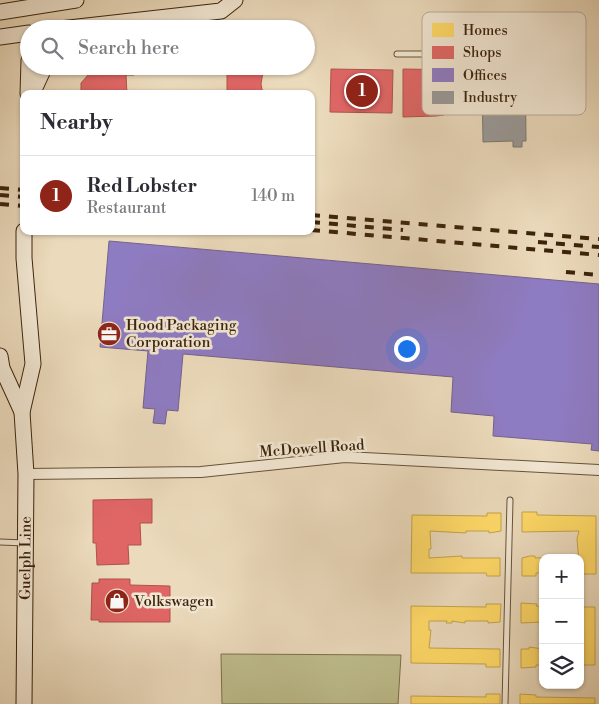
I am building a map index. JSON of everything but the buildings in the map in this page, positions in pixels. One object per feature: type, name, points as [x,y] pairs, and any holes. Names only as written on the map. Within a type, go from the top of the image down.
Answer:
[{"type":"main road","points":[[0,12],[31,4],[76,0]]},
{"type":"main road","points":[[150,20],[221,12],[235,0]]},
{"type":"main road","points":[[30,20],[31,4]]},
{"type":"main road","points":[[0,37],[20,34]]},
{"type":"main road","points":[[28,90],[29,75]]},
{"type":"main road","points":[[34,90],[41,75]]},
{"type":"main road","name":"Guelph Line","points":[[24,235],[24,258],[33,364],[22,412],[26,474],[24,704]]},
{"type":"main road","name":"Guelph Line","points":[[0,356],[2,368],[22,412]]},
{"type":"street","name":"McDowell Road","points":[[26,474],[201,472],[345,457],[599,470]]},
{"type":"lane","points":[[396,54],[422,54]]},
{"type":"lane","points":[[505,704],[510,500]]},
{"type":"lane","points":[[0,542],[25,543]]},
{"type":"shaded area","points":[[221,654],[401,655],[398,704],[222,704]]},
{"type":"railway","points":[[0,188],[20,190]]},
{"type":"railway","points":[[0,195],[20,197]]},
{"type":"railway","points":[[0,204],[20,206]]},
{"type":"railway","points":[[315,215],[599,239]]},
{"type":"railway","points":[[315,222],[403,230]]},
{"type":"railway","points":[[315,230],[599,255]]},
{"type":"railway","points":[[538,242],[599,247]]},
{"type":"railway","points":[[566,272],[599,275]]},
{"type":"place","name":"Red Lobster","points":[[362,91]]},
{"type":"place","name":"Hood Packaging Corporation","points":[[109,334]]},
{"type":"place","name":"Volkswagen","points":[[117,601]]}]
